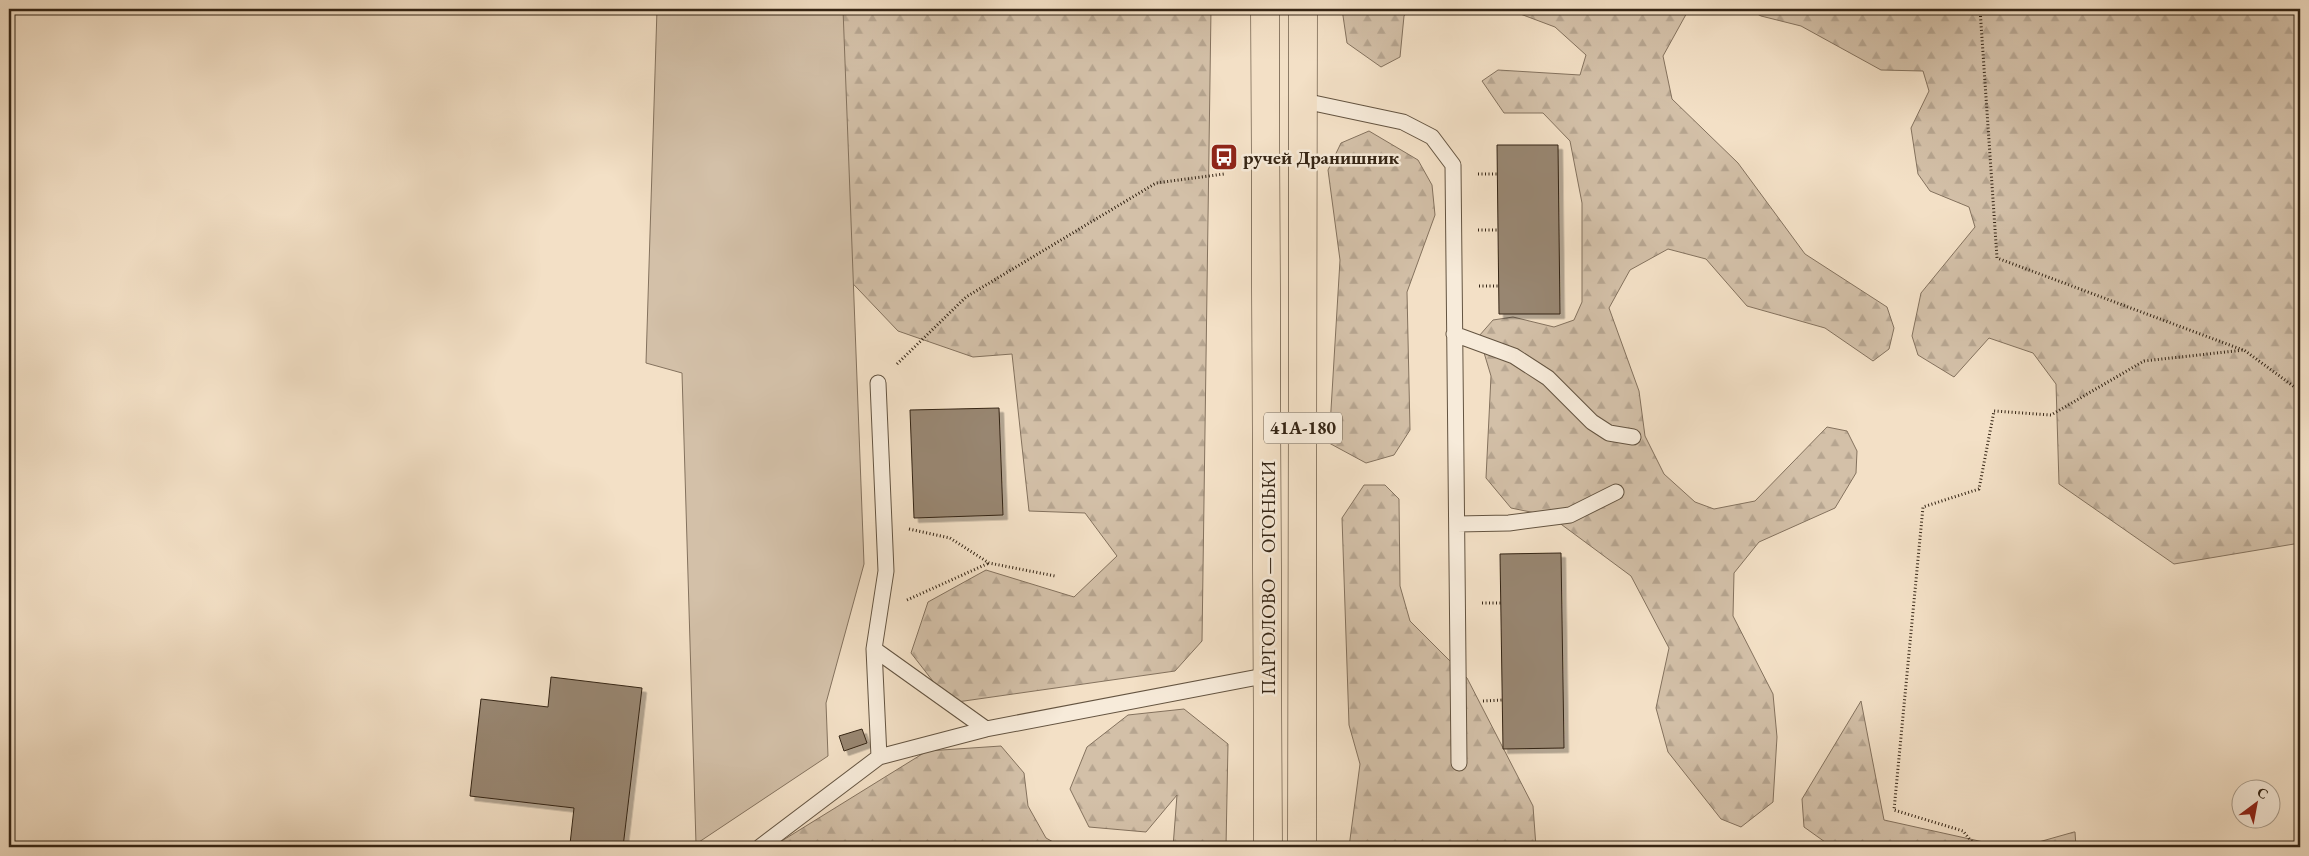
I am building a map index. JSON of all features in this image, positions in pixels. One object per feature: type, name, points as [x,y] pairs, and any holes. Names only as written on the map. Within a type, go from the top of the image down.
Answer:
[{"type":"main road","name":"ПАРГОЛОВО — ОГОНЬКИ","points":[[1265,9],[1269,675],[1268,847]]},
{"type":"main road","name":"ПАРГОЛОВО — ОГОНЬКИ","points":[[1302,847],[1303,9]]},
{"type":"lane","points":[[1304,101],[1403,122],[1432,137],[1453,165],[1459,763]]},
{"type":"lane","points":[[1454,334],[1514,356],[1548,378],[1598,426],[1609,433],[1633,438]]},
{"type":"lane","points":[[878,383],[886,571],[874,649],[879,757]]},
{"type":"lane","points":[[1457,524],[1508,523],[1570,515],[1616,492]]},
{"type":"lane","points":[[874,649],[986,729]]},
{"type":"lane","points":[[760,847],[879,757],[986,729],[1269,675]]},
{"type":"path","points":[[1980,9],[1997,258],[2244,350],[2300,391]]},
{"type":"path","points":[[878,383],[966,297],[974,292],[1156,183],[1224,174]]},
{"type":"path","points":[[1976,847],[1963,831],[1894,810],[1923,507],[1979,489],[1994,410],[2050,415],[2144,361],[2244,350]]},
{"type":"path","points":[[884,524],[950,538],[989,563],[1055,576]]},
{"type":"path","points":[[880,613],[989,563]]},
{"type":"green space","points":[[657,9],[843,9],[864,564],[826,703],[828,756],[696,844],[682,373],[646,363]]},
{"type":"green space","points":[[804,9],[1211,9],[1202,641],[1175,671],[950,703],[911,653],[928,602],[986,570],[1074,597],[1117,556],[1085,513],[1029,511],[1012,354],[973,357],[898,331],[780,207]]},
{"type":"green space","points":[[1342,9],[1409,9],[1404,16],[1400,57],[1381,67],[1347,43]]},
{"type":"green space","points":[[1507,9],[1689,9],[1663,56],[1672,99],[1738,163],[1805,254],[1887,307],[1894,328],[1889,349],[1873,361],[1825,328],[1747,306],[1706,259],[1668,249],[1630,270],[1609,308],[1639,391],[1645,436],[1664,474],[1695,502],[1714,509],[1755,501],[1827,427],[1847,431],[1857,451],[1856,473],[1835,508],[1759,542],[1734,573],[1733,616],[1773,694],[1777,737],[1773,802],[1741,827],[1721,819],[1668,752],[1656,708],[1669,648],[1631,576],[1550,516],[1511,508],[1486,478],[1491,376],[1479,336],[1493,320],[1513,317],[1554,327],[1574,320],[1582,302],[1582,203],[1570,141],[1543,113],[1504,113],[1482,81],[1498,70],[1580,75],[1586,55],[1555,27]]},
{"type":"green space","points":[[1748,9],[2300,9],[2300,543],[2174,564],[2059,484],[2056,384],[2033,353],[1989,338],[1954,377],[1918,355],[1912,336],[1921,293],[1975,227],[1969,207],[1930,191],[1918,174],[1911,128],[1929,91],[1923,71],[1881,70],[1801,26],[1761,16]]},
{"type":"green space","points":[[1369,131],[1418,160],[1432,185],[1435,215],[1407,292],[1410,430],[1394,455],[1366,463],[1329,443],[1340,260],[1328,170],[1341,143]]},
{"type":"green space","points":[[1364,485],[1385,485],[1399,499],[1400,586],[1410,621],[1467,678],[1533,806],[1536,847],[1349,847],[1360,764],[1349,725],[1342,518]]},
{"type":"green space","points":[[1861,701],[1884,820],[2006,847],[1832,847],[1804,827],[1802,799]]},
{"type":"green space","points":[[1184,709],[1228,744],[1226,847],[1173,847],[1177,795],[1146,832],[1089,827],[1070,789],[1087,747],[1128,715]]},
{"type":"green space","points":[[1001,746],[1024,773],[1028,806],[1046,838],[1062,847],[772,847],[927,751]]},
{"type":"green space","points":[[2074,832],[2076,847],[2021,847]]},
{"type":"building","points":[[1497,145],[1558,145],[1560,314],[1499,314]]},
{"type":"building","points":[[999,408],[1003,515],[914,518],[910,410]]},
{"type":"building","points":[[1561,553],[1564,748],[1503,749],[1500,554]]},
{"type":"building","points":[[551,677],[642,688],[623,847],[570,844],[574,808],[470,796],[481,699],[548,707]]},
{"type":"building","points":[[862,729],[867,743],[844,751],[839,736]]},
{"type":"place","name":"ручей Дранишник","points":[[1224,157]]}]
